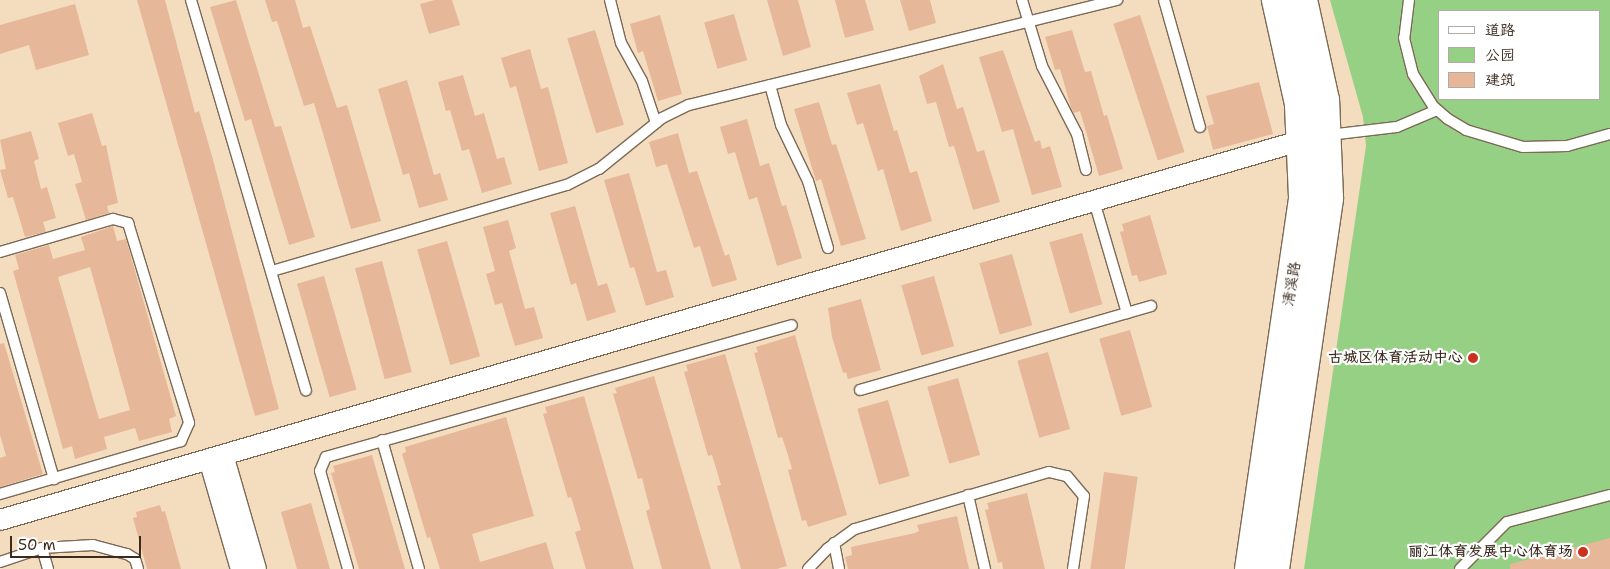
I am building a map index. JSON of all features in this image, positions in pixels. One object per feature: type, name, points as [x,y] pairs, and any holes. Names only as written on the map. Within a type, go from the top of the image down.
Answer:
[{"type":"street","name":"清溪路","points":[[1275,569],[1327,226],[1316,137],[1294,75],[1276,0]]},
{"type":"street","name":"清溪路","points":[[1249,569],[1316,137],[1320,70],[1303,0]]},
{"type":"street","points":[[0,520],[1316,137]]},
{"type":"street","points":[[216,457],[241,569]]},
{"type":"street","points":[[216,457],[256,569]]},
{"type":"lane","points":[[191,0],[306,390]]},
{"type":"lane","points":[[610,0],[621,42],[642,81],[656,123]]},
{"type":"lane","points":[[1022,0],[1027,22],[1042,66],[1077,134],[1086,170]]},
{"type":"lane","points":[[272,271],[567,184],[599,169],[656,123],[689,105],[1117,0]]},
{"type":"lane","points":[[1164,0],[1200,127]]},
{"type":"lane","points":[[1408,0],[1404,20],[1407,56],[1422,91],[1437,110],[1466,130],[1523,147],[1567,146],[1610,134]]},
{"type":"lane","points":[[770,85],[780,126],[808,181],[828,248]]},
{"type":"lane","points":[[1316,137],[1397,127],[1437,110]]},
{"type":"lane","points":[[1094,201],[1126,313]]},
{"type":"lane","points":[[0,252],[113,219],[128,223],[189,424],[181,441],[0,494]]},
{"type":"lane","points":[[0,292],[54,478]]},
{"type":"lane","points":[[860,390],[1151,306]]},
{"type":"lane","points":[[348,569],[320,471],[326,457],[792,324]]},
{"type":"lane","points":[[382,440],[419,569]]},
{"type":"lane","points":[[808,569],[834,543],[855,529],[1049,472],[1058,472],[1074,480],[1084,496],[1073,569]]},
{"type":"lane","points":[[1460,569],[1507,522],[1610,495]]},
{"type":"lane","points":[[968,496],[985,569]]},
{"type":"lane","points":[[834,543],[839,569]]},
{"type":"lane","points":[[0,562],[42,548],[94,545],[119,550],[135,559],[138,569]]},
{"type":"lane","points":[[42,548],[48,569]]},
{"type":"green space","name":"古城区体育活动中心","points":[[1330,0],[1610,0],[1610,569],[1304,569],[1366,146],[1363,117]]},
{"type":"building","points":[[137,0],[165,0],[195,113],[199,111],[212,156],[279,409],[255,416]]},
{"type":"building","points":[[236,0],[275,127],[281,126],[315,237],[289,245],[251,119],[245,121],[210,7]]},
{"type":"building","points":[[265,0],[295,0],[303,28],[310,26],[337,108],[347,105],[381,221],[351,229],[314,103],[304,106],[277,21],[272,22]]},
{"type":"building","points":[[435,0],[452,0],[460,25],[429,34],[420,4]]},
{"type":"building","points":[[767,0],[798,0],[811,47],[783,56]]},
{"type":"building","points":[[835,0],[865,0],[874,30],[845,38]]},
{"type":"building","points":[[900,0],[930,0],[936,23],[909,31]]},
{"type":"building","points":[[75,4],[89,55],[36,70],[29,45],[0,54],[0,25]]},
{"type":"building","points":[[734,14],[747,60],[717,69],[704,23]]},
{"type":"building","points":[[660,15],[682,94],[658,101],[643,51],[638,53],[630,24]]},
{"type":"building","points":[[1140,15],[1184,152],[1158,161],[1113,24]]},
{"type":"building","points":[[595,30],[624,125],[596,133],[567,38]]},
{"type":"building","points":[[1072,30],[1085,72],[1091,71],[1104,116],[1107,115],[1123,169],[1099,176],[1080,111],[1074,113],[1071,108],[1060,69],[1055,70],[1045,37]]},
{"type":"building","points":[[530,49],[541,89],[548,87],[568,163],[539,171],[516,86],[510,88],[501,58]]},
{"type":"building","points":[[1003,50],[1035,142],[1040,140],[1042,149],[1050,146],[1062,187],[1032,195],[1013,129],[1002,132],[979,57]]},
{"type":"building","points":[[943,64],[957,109],[963,107],[977,152],[984,150],[1000,202],[973,210],[954,146],[949,147],[936,102],[927,104],[919,76]]},
{"type":"building","points":[[463,75],[475,116],[484,113],[497,159],[504,157],[512,184],[482,193],[469,149],[462,151],[450,110],[446,111],[438,82]]},
{"type":"building","points":[[407,80],[434,175],[440,173],[448,200],[419,208],[409,173],[403,175],[378,89]]},
{"type":"building","points":[[1259,82],[1273,134],[1213,150],[1207,126],[1214,124],[1206,96]]},
{"type":"building","points":[[880,84],[894,131],[897,130],[910,173],[917,171],[932,221],[901,231],[883,169],[878,171],[863,123],[857,125],[847,93]]},
{"type":"building","points":[[819,102],[832,145],[836,144],[866,239],[841,246],[821,179],[816,181],[794,109]]},
{"type":"building","points":[[92,113],[102,146],[106,145],[118,203],[107,206],[109,213],[86,220],[75,184],[82,182],[74,154],[68,156],[58,123]]},
{"type":"building","points":[[747,119],[760,166],[769,163],[782,206],[786,205],[802,258],[777,266],[757,197],[749,200],[735,152],[728,154],[720,127]]},
{"type":"building","points":[[31,131],[39,159],[34,161],[41,189],[47,187],[56,218],[43,222],[46,232],[25,237],[13,197],[8,198],[0,170],[6,169],[0,140]]},
{"type":"building","points":[[678,133],[689,173],[697,171],[725,256],[729,254],[737,280],[712,287],[700,246],[694,248],[667,164],[656,167],[649,142]]},
{"type":"building","points":[[629,173],[657,272],[666,270],[674,297],[646,306],[634,267],[630,268],[604,180]]},
{"type":"building","points":[[575,206],[598,286],[607,283],[616,312],[587,321],[576,283],[571,285],[550,213]]},
{"type":"building","points":[[1150,215],[1167,274],[1139,282],[1137,275],[1132,276],[1120,232],[1124,231],[1122,224]]},
{"type":"building","points":[[508,220],[516,248],[509,251],[525,309],[534,307],[543,338],[515,346],[502,303],[495,305],[486,274],[495,271],[483,227]]},
{"type":"building","points":[[113,226],[117,241],[126,239],[176,416],[169,419],[172,432],[139,441],[135,428],[104,437],[107,449],[75,459],[72,446],[63,449],[13,271],[19,269],[15,255],[49,245],[53,259],[85,250],[81,237]],"holes":[[[90,267],[130,410],[99,419],[58,277]]]},
{"type":"building","points":[[1082,233],[1102,304],[1070,314],[1049,242]]},
{"type":"building","points":[[447,241],[480,356],[450,365],[417,250]]},
{"type":"building","points":[[1012,254],[1032,325],[1000,335],[979,263]]},
{"type":"building","points":[[382,261],[412,372],[385,379],[355,268]]},
{"type":"building","points":[[324,276],[357,389],[330,397],[297,284]]},
{"type":"building","points":[[934,276],[954,346],[921,356],[901,285]]},
{"type":"building","points":[[861,299],[881,370],[848,379],[846,372],[843,373],[832,337],[828,308]]},
{"type":"building","points":[[1130,330],[1152,407],[1121,416],[1099,339]]},
{"type":"building","points":[[795,335],[847,515],[808,527],[806,520],[802,521],[788,470],[792,469],[782,437],[778,438],[754,353],[758,352],[756,347]]},
{"type":"building","points":[[4,343],[43,474],[0,487],[0,458],[6,456],[0,435],[0,344]]},
{"type":"building","points":[[1048,352],[1070,429],[1039,438],[1017,361]]},
{"type":"building","points":[[725,354],[787,566],[777,569],[741,569],[717,486],[721,485],[712,455],[708,456],[684,372],[688,371],[686,365]]},
{"type":"building","points":[[654,376],[711,569],[662,569],[646,511],[650,509],[642,478],[638,479],[613,394],[617,393],[615,388]]},
{"type":"building","points":[[958,378],[980,455],[949,464],[927,387]]},
{"type":"building","points":[[584,396],[634,569],[586,569],[575,532],[581,530],[571,497],[568,498],[543,414],[547,413],[545,407]]},
{"type":"building","points":[[888,400],[910,476],[879,485],[857,409]]},
{"type":"building","points":[[506,417],[534,516],[472,534],[480,562],[546,542],[554,569],[440,569],[430,537],[427,538],[402,454],[406,452],[405,447]]},
{"type":"building","points":[[372,455],[405,569],[359,569],[331,473],[335,472],[333,466]]},
{"type":"building","points":[[1104,472],[1138,477],[1125,569],[1090,569]]},
{"type":"building","points":[[1027,493],[1045,569],[1003,569],[1002,562],[998,563],[985,510],[989,509],[987,503]]},
{"type":"building","points":[[311,503],[330,569],[297,569],[281,512]]},
{"type":"building","points":[[160,505],[162,512],[165,511],[181,569],[147,569],[133,518],[137,517],[136,512]]},
{"type":"building","points":[[957,516],[969,569],[848,569],[845,557],[852,555],[851,547],[915,533],[919,531],[917,525]]},
{"type":"building","name":"丽江体育发展中心体育场","points":[[1610,538],[1610,569],[1510,569],[1510,564]]},
{"type":"place","name":"古城区体育活动中心","points":[[1473,358]]},
{"type":"place","name":"丽江体育发展中心体育场","points":[[1583,552]]}]
